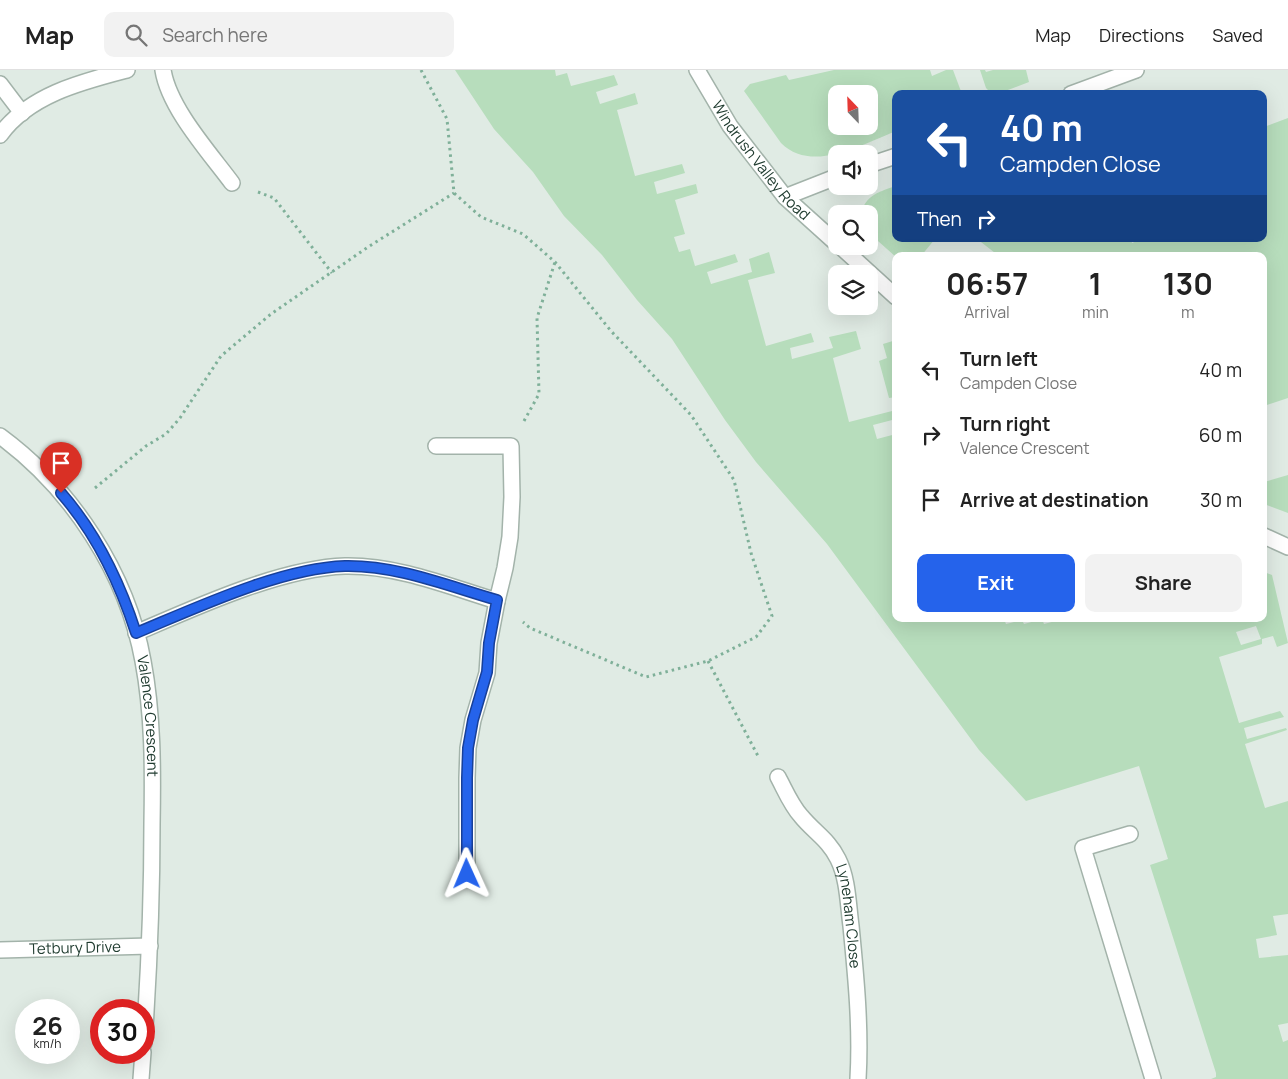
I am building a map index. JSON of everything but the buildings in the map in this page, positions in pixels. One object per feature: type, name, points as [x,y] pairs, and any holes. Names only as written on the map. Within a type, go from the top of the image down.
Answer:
[{"type":"street","points":[[0,135],[6,127],[39,100],[87,81],[127,70]]},
{"type":"street","points":[[162,70],[169,93],[181,114],[232,183]]},
{"type":"street","name":"Windrush Valley Road","points":[[696,70],[730,126],[786,197],[828,235]]},
{"type":"street","points":[[1082,90],[1136,70]]},
{"type":"street","points":[[0,84],[22,113]]},
{"type":"street","points":[[878,162],[892,157]]},
{"type":"street","points":[[786,197],[828,180]]},
{"type":"street","points":[[850,255],[892,293]]},
{"type":"street","name":"Valence Crescent","points":[[0,436],[50,479],[73,506],[90,531],[126,601],[136,633],[143,661],[149,704],[152,770],[150,946],[147,999]]},
{"type":"street","points":[[436,446],[511,446],[510,537],[489,643],[487,672],[473,720],[468,748],[467,874]]},
{"type":"street","points":[[1267,537],[1288,547]]},
{"type":"street","points":[[136,633],[268,581],[312,570],[346,566],[380,569],[412,575],[497,600]]},
{"type":"street","name":"Lyneham Close","points":[[778,776],[800,816],[829,843],[839,860],[846,882],[858,996],[860,1030],[858,1079]]},
{"type":"street","points":[[1130,834],[1082,848],[1153,1079]]},
{"type":"street","name":"Tetbury Drive","points":[[0,950],[150,946]]},
{"type":"street","points":[[141,1079],[142,1064]]},
{"type":"path","points":[[421,70],[447,119],[454,193],[481,217],[523,234],[555,262],[612,332],[691,415],[734,480],[751,553],[772,616],[756,637],[708,661],[646,677],[530,628],[497,600]]},
{"type":"path","points":[[232,183],[274,198],[332,273]]},
{"type":"path","points":[[73,506],[117,468],[146,446],[166,434],[180,418],[221,356],[272,314],[368,247],[454,193]]},
{"type":"path","points":[[511,446],[539,394],[537,318],[555,262]]},
{"type":"path","points":[[708,661],[759,756],[778,776]]},
{"type":"green space","points":[[455,70],[555,70],[556,76],[567,73],[571,86],[614,75],[618,85],[596,92],[600,104],[635,93],[638,104],[617,110],[635,176],[682,164],[685,173],[654,182],[657,194],[696,184],[698,193],[675,200],[685,234],[674,237],[679,252],[690,249],[695,266],[735,254],[738,262],[707,272],[711,284],[752,272],[749,259],[769,252],[775,273],[748,280],[766,346],[811,333],[814,342],[790,348],[792,359],[833,348],[829,337],[856,331],[861,349],[833,358],[849,422],[892,411],[892,420],[873,425],[877,439],[892,435],[892,622],[1005,622],[1006,624],[1023,622],[1024,624],[1043,622],[1044,624],[1052,622],[1267,622],[1267,573],[1272,575],[1288,643],[1277,647],[1273,636],[1262,639],[1262,644],[1219,657],[1239,723],[1280,711],[1284,717],[1244,728],[1247,739],[1286,728],[1287,730],[1245,744],[1265,808],[1288,801],[1288,914],[1273,916],[1277,935],[1256,939],[1259,958],[1288,955],[1288,1023],[1278,1025],[1283,1042],[1288,1040],[1288,1079],[1211,1079],[1216,1077],[1216,1073],[1150,865],[1168,859],[1139,766],[1026,801],[979,750],[827,544],[756,462],[725,420],[672,339],[637,300],[602,255],[564,216],[533,172],[494,129]],"holes":[[[1256,626],[1261,639],[1241,645],[1236,632]]]},
{"type":"green space","points":[[834,70],[930,70],[932,76],[946,70],[953,70],[960,90],[892,90],[892,133],[863,145],[828,145],[828,155],[807,156],[793,152],[781,143],[744,91],[750,84],[786,75],[789,80]]},
{"type":"green space","points":[[980,70],[985,70],[986,72],[993,70],[1026,70],[1029,82],[1008,90],[988,90]]},
{"type":"green space","points":[[1288,118],[1288,398],[1267,405],[1267,252],[994,252],[981,242],[1267,242],[1267,126]]},
{"type":"green space","points":[[892,187],[892,242],[933,242],[924,252],[892,253],[878,241],[878,205],[864,205],[874,195],[878,195],[878,193]]},
{"type":"green space","points":[[892,341],[892,398],[889,398],[879,361],[887,358],[883,344]]},
{"type":"green space","points":[[1288,475],[1288,513],[1267,505],[1267,481]]},
{"type":"route","points":[[61,493],[73,506],[90,531],[126,601],[136,633],[195,608],[268,581],[312,570],[346,566],[380,569],[412,575],[497,600],[489,643],[487,672],[473,720],[468,748],[467,874]]}]
